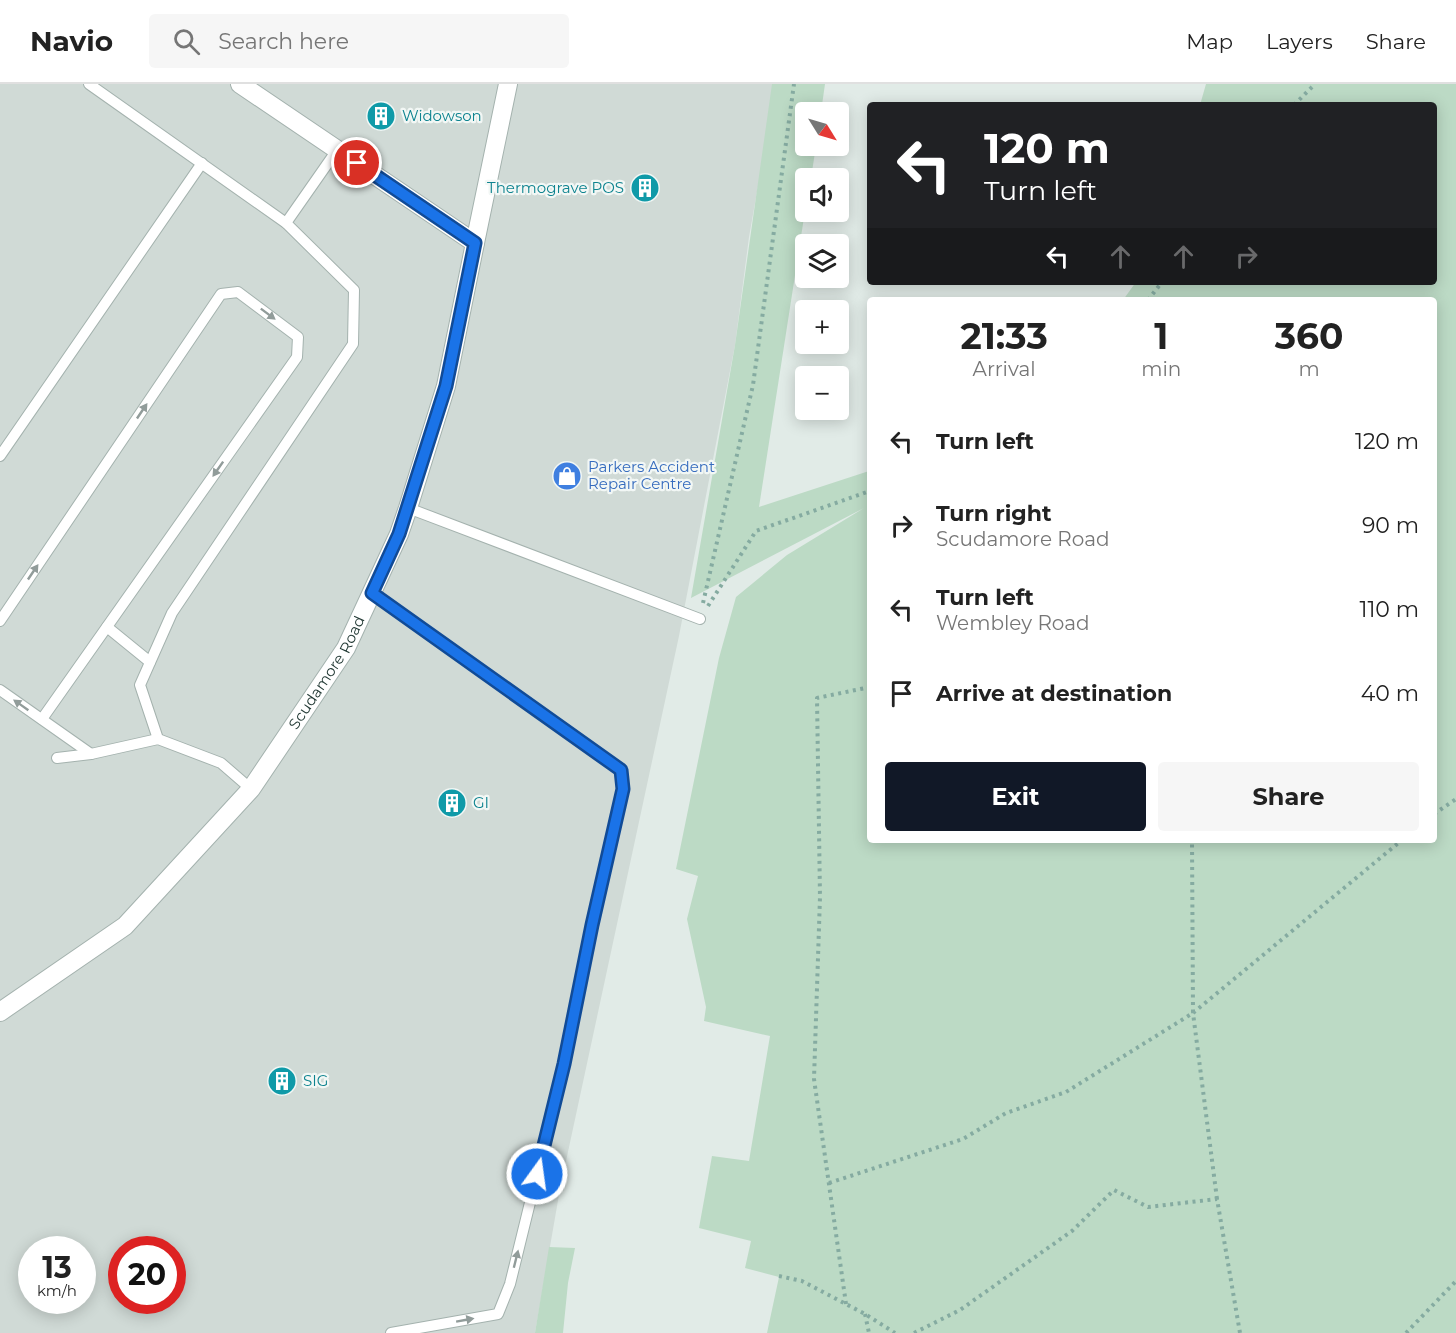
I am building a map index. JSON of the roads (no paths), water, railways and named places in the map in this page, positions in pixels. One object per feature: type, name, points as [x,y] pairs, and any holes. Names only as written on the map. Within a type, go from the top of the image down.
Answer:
[{"type":"street","points":[[240,84],[475,243]]},
{"type":"street","name":"Scudamore Road","points":[[0,1012],[125,926],[251,789],[346,648],[399,534],[446,386],[508,84]]},
{"type":"lane","points":[[89,84],[285,223],[354,290],[353,344],[172,613],[150,662],[140,685],[158,739]]},
{"type":"lane","points":[[285,223],[337,150]]},
{"type":"lane","points":[[0,456],[202,163]]},
{"type":"lane","points":[[0,621],[220,294],[238,292],[298,337],[297,357],[42,719]]},
{"type":"lane","points":[[408,507],[700,619]]},
{"type":"lane","points":[[372,593],[621,770],[623,789],[564,1064],[510,1284],[498,1314],[391,1333]]},
{"type":"lane","points":[[107,627],[150,662]]},
{"type":"lane","points":[[0,690],[91,754]]},
{"type":"lane","points":[[57,758],[91,754],[158,739],[221,763],[251,789]]},
{"type":"place","name":"Widowson","points":[[381,116]]},
{"type":"place","name":"Thermograve POS","points":[[645,188]]},
{"type":"place","name":"Parkers Accident Repair Centre","points":[[567,476]]},
{"type":"place","name":"GI","points":[[452,803]]},
{"type":"place","name":"SIG","points":[[282,1081]]}]
